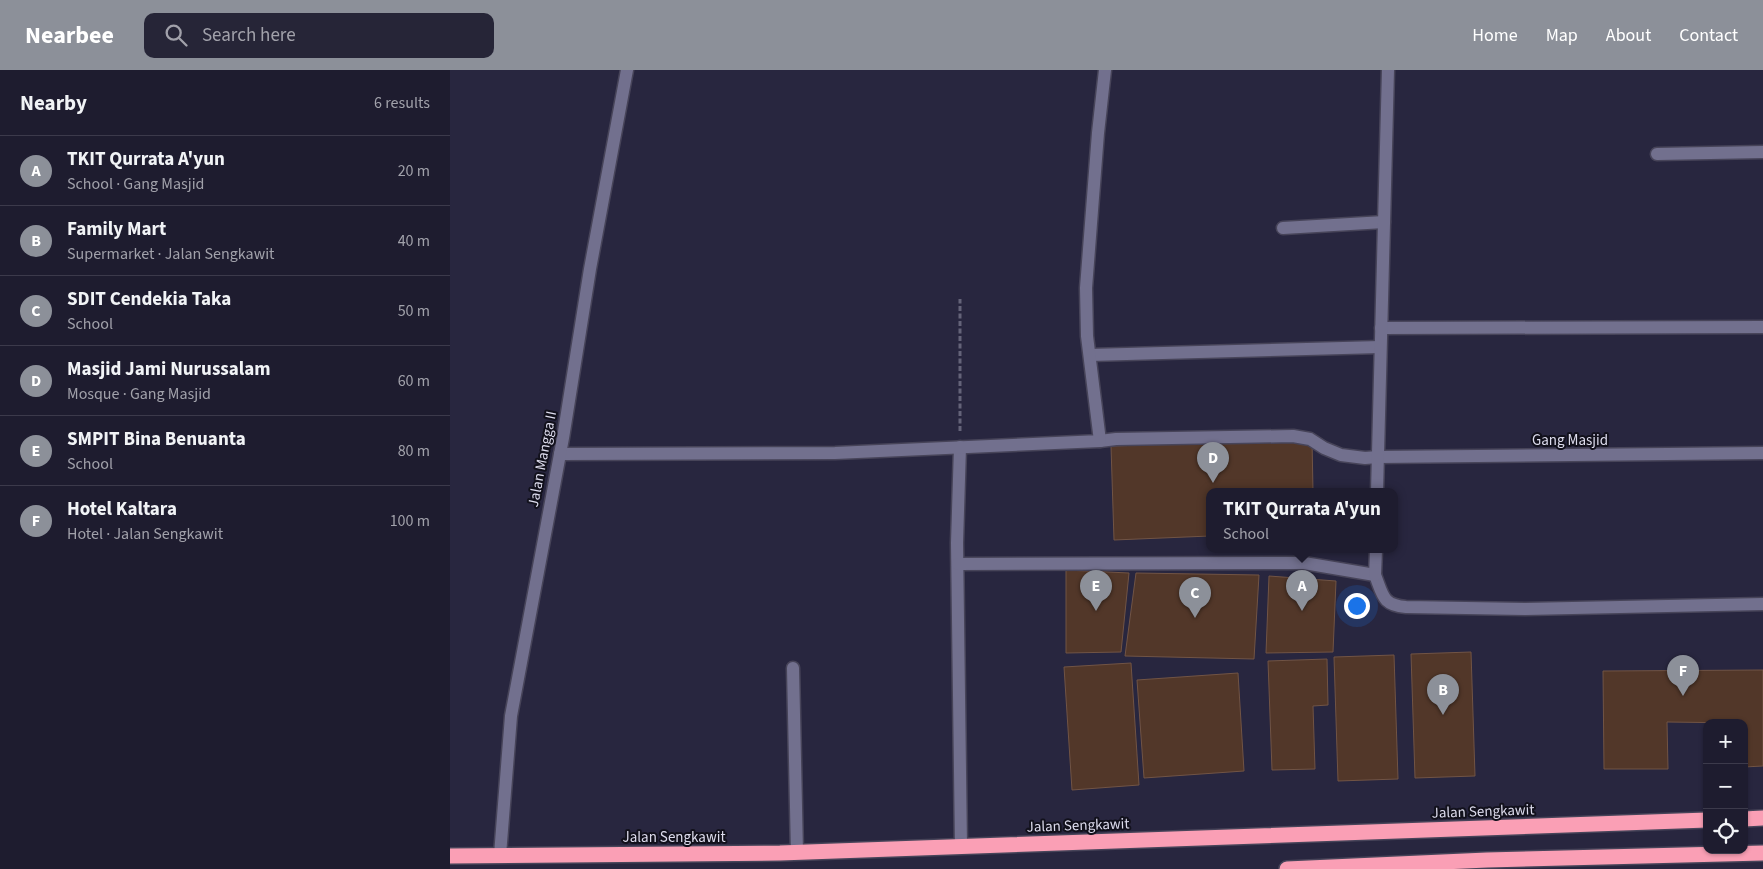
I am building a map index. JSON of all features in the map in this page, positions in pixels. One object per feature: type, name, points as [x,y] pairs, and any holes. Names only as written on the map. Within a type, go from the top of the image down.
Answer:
[{"type":"highway","points":[[1748,819],[1763,818]]},
{"type":"highway","name":"Jalan Sengkawit","points":[[450,856],[797,853],[1703,820]]},
{"type":"highway","points":[[1287,869],[1487,860],[1763,853]]},
{"type":"street","name":"Jalan Mangga II","points":[[500,855],[511,716],[560,454],[590,269],[627,70]]},
{"type":"street","points":[[1100,441],[1087,336],[1086,288],[1098,133],[1105,70]]},
{"type":"street","points":[[1377,488],[1388,70]]},
{"type":"street","points":[[1657,154],[1763,152]]},
{"type":"street","points":[[1283,228],[1384,222]]},
{"type":"street","points":[[1381,328],[1763,327]]},
{"type":"street","points":[[1090,355],[1380,347]]},
{"type":"street","name":"Gang Masjid","points":[[560,454],[835,453],[1116,439],[1293,436],[1310,439],[1324,448],[1341,455],[1365,458],[1763,453]]},
{"type":"street","points":[[960,447],[958,564],[960,847]]},
{"type":"street","points":[[1376,553],[1376,575],[1384,598],[1394,606],[1525,609],[1763,604]]},
{"type":"street","points":[[958,564],[1304,562],[1376,575]]},
{"type":"street","points":[[793,668],[797,853]]},
{"type":"path","points":[[960,299],[960,447]]},
{"type":"building","points":[[1312,440],[1313,488],[1206,488],[1206,536],[1114,540],[1111,446]]},
{"type":"building","points":[[1066,570],[1129,573],[1121,652],[1066,653]]},
{"type":"building","points":[[1136,573],[1259,575],[1254,659],[1125,656]]},
{"type":"building","points":[[1269,576],[1336,581],[1333,652],[1266,653]]},
{"type":"building","points":[[1471,652],[1475,776],[1415,778],[1411,654]]},
{"type":"building","points":[[1394,655],[1398,779],[1338,781],[1334,657]]},
{"type":"building","points":[[1327,659],[1328,705],[1313,706],[1315,769],[1272,770],[1268,661]]},
{"type":"building","points":[[1131,663],[1139,785],[1072,790],[1064,667]]},
{"type":"building","points":[[1763,670],[1763,766],[1748,767],[1748,719],[1703,719],[1703,722],[1667,722],[1668,769],[1604,769],[1603,671]]},
{"type":"building","points":[[1238,673],[1244,771],[1144,778],[1137,680]]},
{"type":"place","name":"Masjid Jami Nurussalam","points":[[1213,483]]},
{"type":"place","name":"SMPIT Bina Benuanta","points":[[1096,611]]},
{"type":"place","name":"TKIT Qurrata A'yun","points":[[1302,611]]},
{"type":"place","name":"SDIT Cendekia Taka","points":[[1195,618]]},
{"type":"place","name":"Hotel Kaltara","points":[[1683,696]]},
{"type":"place","name":"Family Mart","points":[[1443,715]]}]
